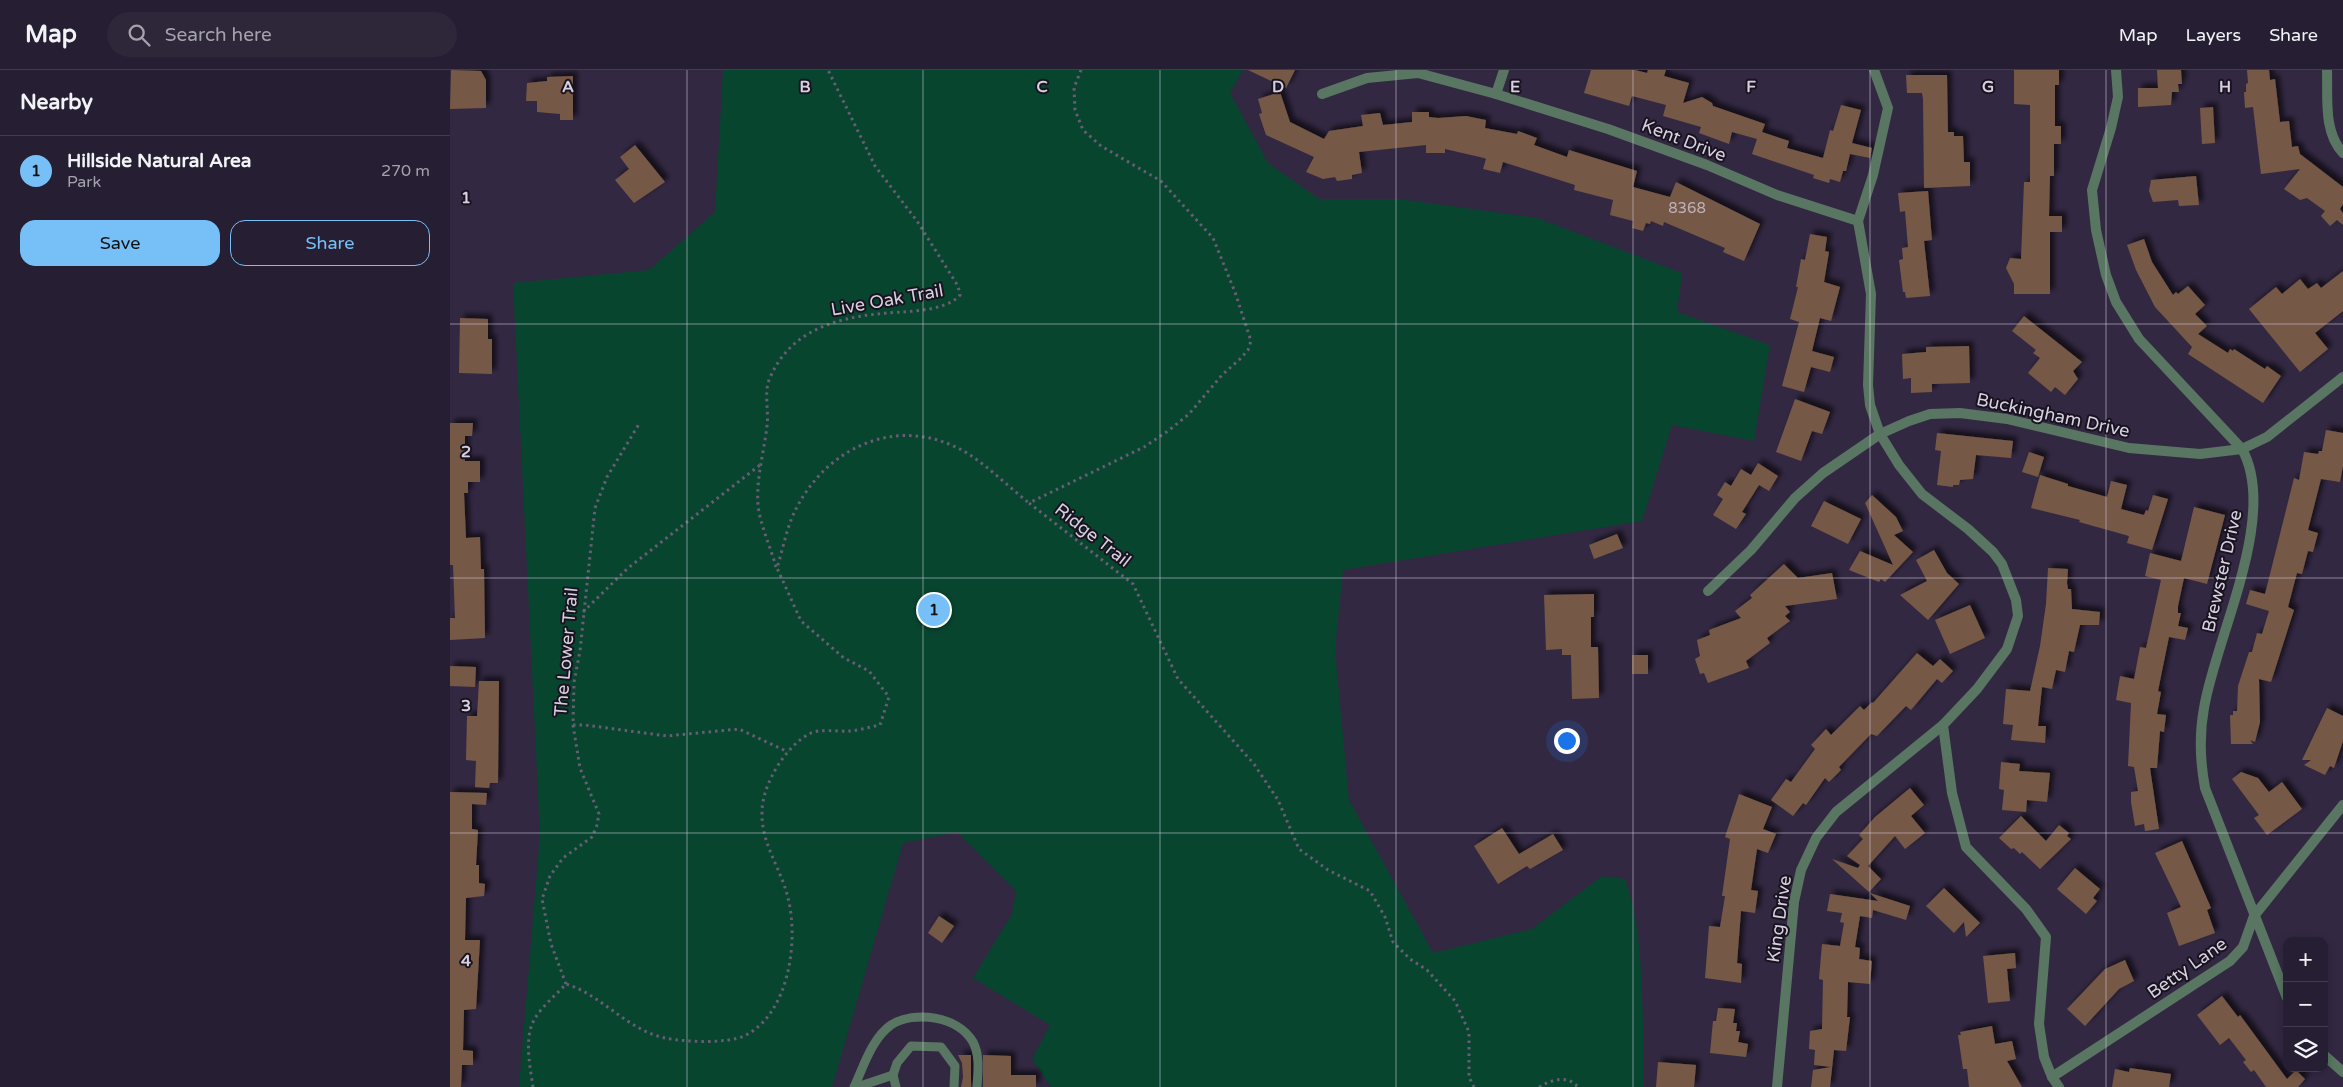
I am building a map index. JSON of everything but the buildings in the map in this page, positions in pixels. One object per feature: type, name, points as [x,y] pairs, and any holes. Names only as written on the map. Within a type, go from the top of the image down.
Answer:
[{"type":"street","points":[[1496,94],[1504,70]]},
{"type":"street","points":[[1858,221],[1873,175],[1888,108],[1874,70]]},
{"type":"street","name":"Brewster Drive","points":[[2116,70],[2118,97],[2092,190],[2096,230],[2106,275],[2116,302],[2139,339],[2242,449],[2250,464],[2254,510],[2244,559],[2204,706],[2200,759],[2205,788],[2283,988]]},
{"type":"street","points":[[2327,70],[2329,120],[2332,139],[2343,153]]},
{"type":"street","name":"Kent Drive","points":[[1322,94],[1367,78],[1418,73],[1496,94],[1608,130],[1707,165],[1777,194],[1858,221]]},
{"type":"street","name":"King Drive","points":[[1777,1087],[1794,902],[1801,870],[1816,838],[1836,812],[1943,725],[1977,689],[2007,649],[2018,616],[2016,600],[2002,564],[1994,552],[1968,529],[1922,494],[1899,465],[1880,434],[1870,405],[1868,385],[1871,294],[1858,221]]},
{"type":"street","name":"Buckingham Drive","points":[[1708,591],[1750,550],[1795,498],[1823,473],[1880,434],[1930,414],[1960,413],[2007,419],[2129,448],[2200,454],[2242,449],[2267,437],[2343,377]]},
{"type":"street","points":[[1943,725],[1952,793],[1966,847],[2026,909],[2046,937],[2039,1024],[2044,1057],[2052,1077],[2059,1087]]},
{"type":"street","name":"Betty Lane","points":[[2052,1077],[2230,961],[2243,947],[2254,916],[2343,805]]},
{"type":"street","points":[[2328,1058],[2343,1072]]},
{"type":"lane","points":[[855,1087],[881,1034],[892,1024],[918,1016],[942,1020],[959,1028],[972,1042],[978,1060],[977,1087]]},
{"type":"lane","points":[[896,1087],[893,1075],[897,1063],[910,1046],[941,1048],[955,1066],[954,1087]]},
{"type":"lane","points":[[855,1087],[893,1075]]},
{"type":"path","name":"Live Oak Trail","points":[[788,752],[810,733],[850,731],[880,725],[889,698],[869,671],[844,658],[801,621],[777,568],[758,506],[760,465],[768,423],[768,382],[784,355],[809,333],[832,322],[875,314],[937,308],[955,302],[960,295],[958,286],[918,221],[875,166],[828,70]]},
{"type":"path","name":"Ridge Trail","points":[[1081,70],[1074,88],[1075,110],[1083,130],[1101,146],[1161,182],[1213,238],[1236,292],[1251,341],[1248,350],[1240,359],[1222,375],[1189,414],[1168,432],[1030,503],[1133,584],[1178,679],[1254,764],[1278,800],[1299,849],[1328,870],[1370,892],[1385,917],[1392,942],[1410,959],[1427,970],[1455,1001],[1468,1032],[1469,1077],[1474,1087]]},
{"type":"path","name":"The Lower Trail","points":[[566,984],[551,944],[542,899],[550,876],[563,858],[592,837],[599,814],[580,768],[573,725],[574,682],[580,651],[582,612],[595,508],[607,477],[639,424]]},
{"type":"path","points":[[777,568],[796,508],[816,477],[846,452],[872,439],[901,436],[934,440],[966,453],[1030,503]]},
{"type":"path","points":[[582,612],[628,568],[760,465]]},
{"type":"path","points":[[533,1087],[529,1052],[534,1020],[566,984],[584,990],[623,1019],[662,1037],[697,1043],[743,1036],[776,1007],[787,977],[792,938],[788,898],[767,845],[762,812],[764,789],[788,752],[739,729],[667,736],[585,724],[573,725]]},
{"type":"path","points":[[1539,1087],[1555,1078],[1573,1081],[1578,1087]]},
{"type":"green space","points":[[723,70],[1243,70],[1230,93],[1268,163],[1319,199],[1400,199],[1537,218],[1682,273],[1677,312],[1770,345],[1754,441],[1672,425],[1642,521],[1343,570],[1335,650],[1349,800],[1433,953],[1532,929],[1602,876],[1625,879],[1632,901],[1640,953],[1644,1087],[1051,1087],[1032,1059],[1050,1025],[973,978],[1012,914],[1016,891],[957,832],[903,843],[832,1087],[519,1087],[540,834],[513,283],[649,270],[715,212]]},
{"type":"place","name":"Hillside Natural Area","points":[[934,610]]}]
